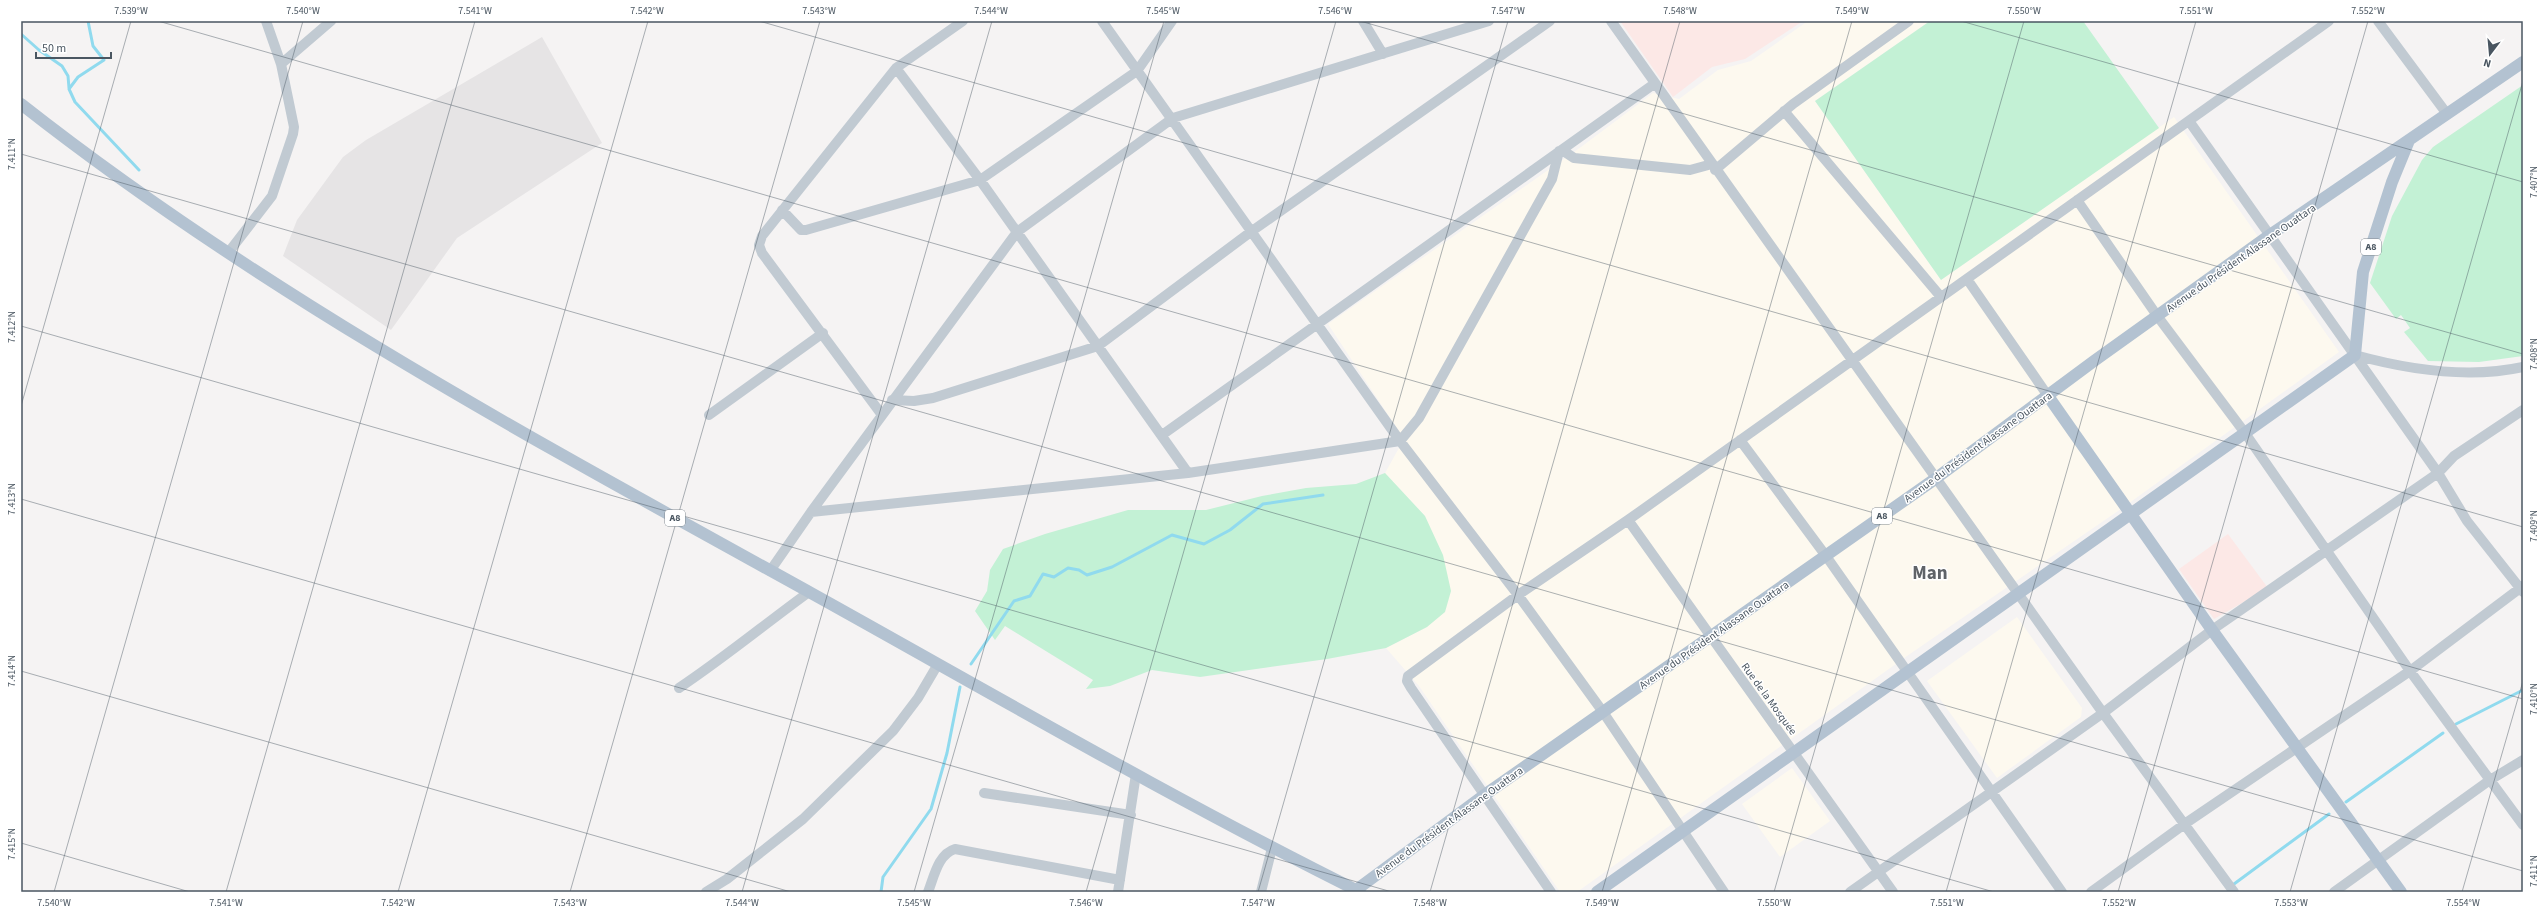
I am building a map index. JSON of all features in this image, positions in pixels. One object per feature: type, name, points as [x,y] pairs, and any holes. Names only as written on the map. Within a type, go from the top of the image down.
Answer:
[{"type":"main road","name":"Avenue du Président Alassane Ouattara","points":[[1358,891],[1483,796],[1826,556],[2270,235],[2408,143],[2447,114],[2523,62]]},
{"type":"main road","name":"A8","points":[[21,104],[97,163],[228,253],[430,380],[1136,774],[1272,848],[1358,891]]},
{"type":"main road","name":"A8","points":[[2355,355],[2363,272],[2392,182],[2408,143]]},
{"type":"main road","points":[[1597,892],[2355,355]]},
{"type":"main road","points":[[2048,396],[2212,630],[2400,892]]},
{"type":"street","points":[[228,253],[272,196],[294,126],[281,64],[266,21]]},
{"type":"street","points":[[281,64],[331,21]]},
{"type":"street","points":[[882,415],[823,333],[762,253],[759,245],[762,236],[782,210],[896,68],[963,21]]},
{"type":"street","points":[[1102,21],[1137,71],[1173,118],[1400,440],[1518,595],[1603,712],[1684,830],[1724,892]]},
{"type":"street","points":[[782,210],[801,230],[806,230],[980,180],[1137,71],[1172,21]]},
{"type":"street","points":[[1363,21],[1383,54]]},
{"type":"street","points":[[770,571],[892,400],[1017,232],[1173,118],[1490,21]]},
{"type":"street","points":[[892,400],[914,401],[933,398],[1098,346],[1252,231],[1550,21]]},
{"type":"street","points":[[1611,21],[1654,84],[2103,714],[2186,823],[2234,892]]},
{"type":"street","points":[[1560,150],[1574,158],[1690,170],[1714,167],[1784,111],[1909,21]]},
{"type":"street","points":[[1551,892],[1483,796],[1407,679],[1518,595],[1628,520],[2329,21]]},
{"type":"street","points":[[2378,21],[2447,114]]},
{"type":"street","points":[[896,68],[980,180],[1188,473]]},
{"type":"street","points":[[1162,435],[1654,84]]},
{"type":"street","points":[[1784,111],[1941,297]]},
{"type":"street","points":[[2091,892],[2186,823],[2410,671],[2522,589],[2467,522],[2438,473],[2189,121]]},
{"type":"street","points":[[811,512],[1188,473],[1400,440],[1419,418],[1552,179],[1560,150]]},
{"type":"street","points":[[2077,200],[2158,317],[2245,433],[2410,671],[2523,825]]},
{"type":"street","points":[[1967,279],[2048,396]]},
{"type":"street","points":[[709,415],[823,333]]},
{"type":"street","points":[[2355,355],[2389,364],[2448,372],[2485,373],[2523,367]]},
{"type":"street","points":[[1850,892],[2103,714],[2212,630],[2438,473],[2454,456],[2523,410]]},
{"type":"street","points":[[1740,440],[1826,556],[2062,892]]},
{"type":"street","name":"Rue de la Mosquée","points":[[1628,520],[1710,638],[1893,892]]},
{"type":"street","points":[[680,688],[732,653],[758,629],[810,592]]},
{"type":"street","points":[[706,892],[727,879],[804,819],[893,731],[918,698],[938,664]]},
{"type":"street","points":[[2334,892],[2490,780],[2523,760]]},
{"type":"street","points":[[1118,892],[1131,815],[1136,774]]},
{"type":"street","points":[[984,793],[1131,815]]},
{"type":"street","points":[[1261,892],[1272,848]]},
{"type":"street","points":[[928,892],[941,860],[948,851],[955,849],[1120,880]]},
{"type":"shaded area","points":[[1620,21],[1803,21],[1745,59],[1712,67],[1673,97]]},
{"type":"shaded area","points":[[1808,21],[1930,21],[1815,101],[1941,280],[2174,117],[2339,352],[2118,511],[1907,656],[1577,892],[1560,892],[1419,686],[1386,648],[1427,627],[1425,516],[1385,473],[1404,439],[1328,324],[1581,147],[1653,93],[1679,99],[1718,70],[1751,61]]},
{"type":"shaded area","points":[[542,37],[602,143],[457,238],[391,330],[283,256],[297,220],[343,157],[366,140]]},
{"type":"shaded area","points":[[2228,534],[2268,588],[2214,619],[2179,569]]},
{"type":"shaded area","points":[[2017,617],[2082,708],[2081,717],[1997,778],[1927,681]]},
{"type":"shaded area","points":[[1792,768],[1830,821],[1780,857],[1742,804]]},
{"type":"green space","points":[[1930,21],[2083,21],[2159,128],[1941,280],[1815,101]]},
{"type":"green space","points":[[2523,85],[2523,356],[2479,362],[2428,361],[2404,332],[2410,328],[2401,315],[2396,319],[2370,283],[2392,216],[2422,160],[2433,147]]},
{"type":"green space","points":[[1385,473],[1425,516],[1443,555],[1451,591],[1445,612],[1427,627],[1386,648],[1327,659],[1200,677],[1152,670],[1110,686],[1086,689],[1093,680],[1005,626],[995,640],[975,611],[987,591],[990,570],[1003,549],[1045,534],[1128,510],[1206,510],[1262,496],[1306,488],[1356,484]]},
{"type":"waterway","points":[[88,21],[93,46],[104,60],[78,77],[69,89],[75,102],[139,170]]},
{"type":"waterway","points":[[21,34],[39,50],[62,66],[68,76],[69,88]]},
{"type":"waterway","points":[[971,664],[1014,601],[1030,596],[1043,574],[1054,577],[1068,568],[1079,570],[1087,575],[1112,567],[1172,535],[1204,544],[1230,530],[1263,504],[1323,495]]},
{"type":"waterway","points":[[881,892],[883,877],[931,809],[947,753],[960,687]]},
{"type":"waterway","points":[[2456,724],[2523,690]]},
{"type":"waterway","points":[[2346,802],[2443,733]]},
{"type":"waterway","points":[[2234,884],[2329,814]]},
{"type":"district","name":"Man","points":[[1930,573]]}]
